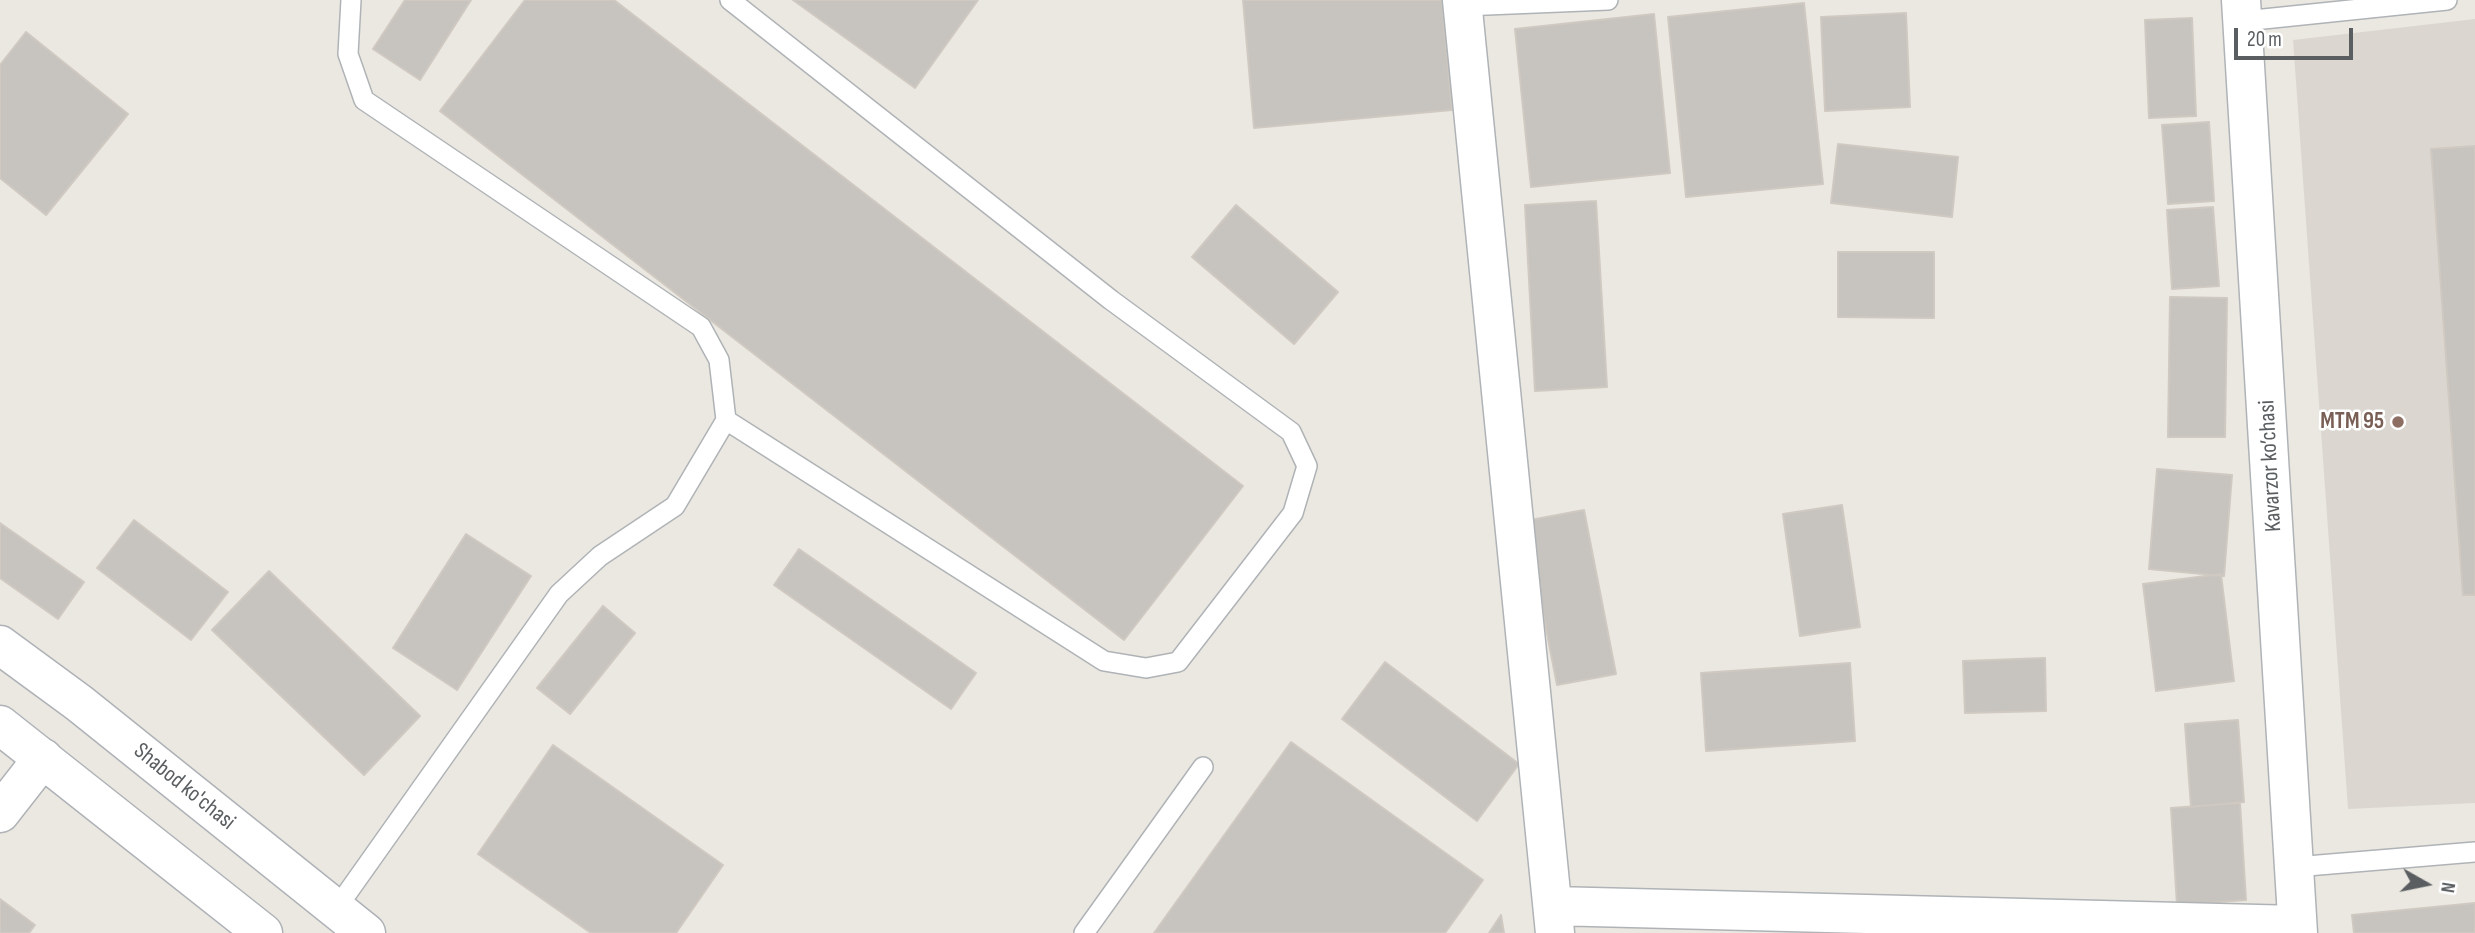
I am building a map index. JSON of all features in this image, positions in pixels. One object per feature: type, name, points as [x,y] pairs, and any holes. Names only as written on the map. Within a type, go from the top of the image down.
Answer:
[{"type":"street","points":[[1463,3],[1554,919],[2297,929]]},
{"type":"street","name":"Kavarzor ko’chasi","points":[[2242,10],[2297,929]]},
{"type":"street","name":"Shabod ko'chasi","points":[[0,645],[79,704],[326,921],[366,933]]},
{"type":"street","points":[[0,725],[263,933]]},
{"type":"street","points":[[0,813],[43,758]]},
{"type":"lane","points":[[326,921],[559,594],[600,556],[675,506],[726,420],[719,360],[701,327],[364,100],[348,54],[351,0]]},
{"type":"lane","points":[[726,420],[1104,661],[1146,668],[1178,662],[1293,513],[1307,466],[1291,432],[1111,300],[730,0]]},
{"type":"lane","points":[[1463,3],[1608,0]]},
{"type":"lane","points":[[2242,10],[2447,0]]},
{"type":"lane","points":[[1084,933],[1203,767]]},
{"type":"lane","points":[[2295,867],[2475,852]]},
{"type":"shaded area","name":"МТМ 95","points":[[2475,19],[2475,803],[2348,809],[2293,40]]},
{"type":"building","points":[[405,0],[471,0],[420,80],[373,49]]},
{"type":"building","points":[[525,0],[614,0],[1243,486],[1124,640],[440,111]]},
{"type":"building","points":[[793,0],[978,0],[915,88]]},
{"type":"building","points":[[1243,0],[1442,0],[1452,110],[1254,128]]},
{"type":"building","points":[[1804,3],[1823,184],[1686,197],[1668,17]]},
{"type":"building","points":[[1906,13],[1910,107],[1825,111],[1821,17]]},
{"type":"building","points":[[1654,14],[1670,173],[1531,187],[1515,29]]},
{"type":"building","points":[[2192,18],[2196,116],[2149,118],[2145,20]]},
{"type":"building","points":[[26,32],[128,114],[46,215],[0,178],[0,65]]},
{"type":"building","points":[[2209,122],[2214,201],[2168,204],[2162,125]]},
{"type":"building","points":[[1838,144],[1958,157],[1952,217],[1831,203]]},
{"type":"building","points":[[2475,146],[2475,595],[2463,595],[2431,149]]},
{"type":"building","points":[[1596,201],[1607,387],[1535,391],[1525,205]]},
{"type":"building","points":[[1236,205],[1338,292],[1294,344],[1192,257]]},
{"type":"building","points":[[2213,207],[2219,286],[2172,289],[2167,210]]},
{"type":"building","points":[[1838,252],[1934,252],[1934,318],[1838,317]]},
{"type":"building","points":[[2170,297],[2227,298],[2225,437],[2168,437]]},
{"type":"building","points":[[2157,469],[2232,475],[2224,576],[2149,569]]},
{"type":"building","points":[[1842,505],[1860,627],[1800,636],[1783,514]]},
{"type":"building","points":[[1584,510],[1616,674],[1557,685],[1525,521]]},
{"type":"building","points":[[134,520],[228,592],[191,640],[97,568]]},
{"type":"building","points":[[0,523],[84,582],[58,619],[0,578]]},
{"type":"building","points":[[466,534],[531,576],[457,690],[393,648]]},
{"type":"building","points":[[799,549],[976,673],[951,709],[774,585]]},
{"type":"building","points":[[269,571],[420,716],[364,775],[212,630]]},
{"type":"building","points":[[2221,574],[2234,681],[2156,691],[2143,584]]},
{"type":"building","points":[[603,606],[635,633],[570,714],[537,688]]},
{"type":"building","points":[[2045,658],[2046,711],[1965,713],[1963,661]]},
{"type":"building","points":[[1385,662],[1519,764],[1477,821],[1342,719]]},
{"type":"building","points":[[1850,663],[1855,741],[1706,751],[1701,673]]},
{"type":"building","points":[[2238,720],[2244,802],[2191,807],[2185,724]]},
{"type":"building","points":[[1291,742],[1483,880],[1445,933],[1154,933]]},
{"type":"building","points":[[553,745],[723,865],[676,933],[591,933],[478,854]]},
{"type":"building","points":[[2240,803],[2246,900],[2177,905],[2171,808]]},
{"type":"building","points":[[0,899],[35,925],[29,933],[0,933]]},
{"type":"building","points":[[2475,903],[2475,933],[2354,933],[2352,915]]},
{"type":"building","points":[[1501,915],[1504,933],[1489,933]]},
{"type":"place","name":"МТМ 95","points":[[2398,422]]}]
